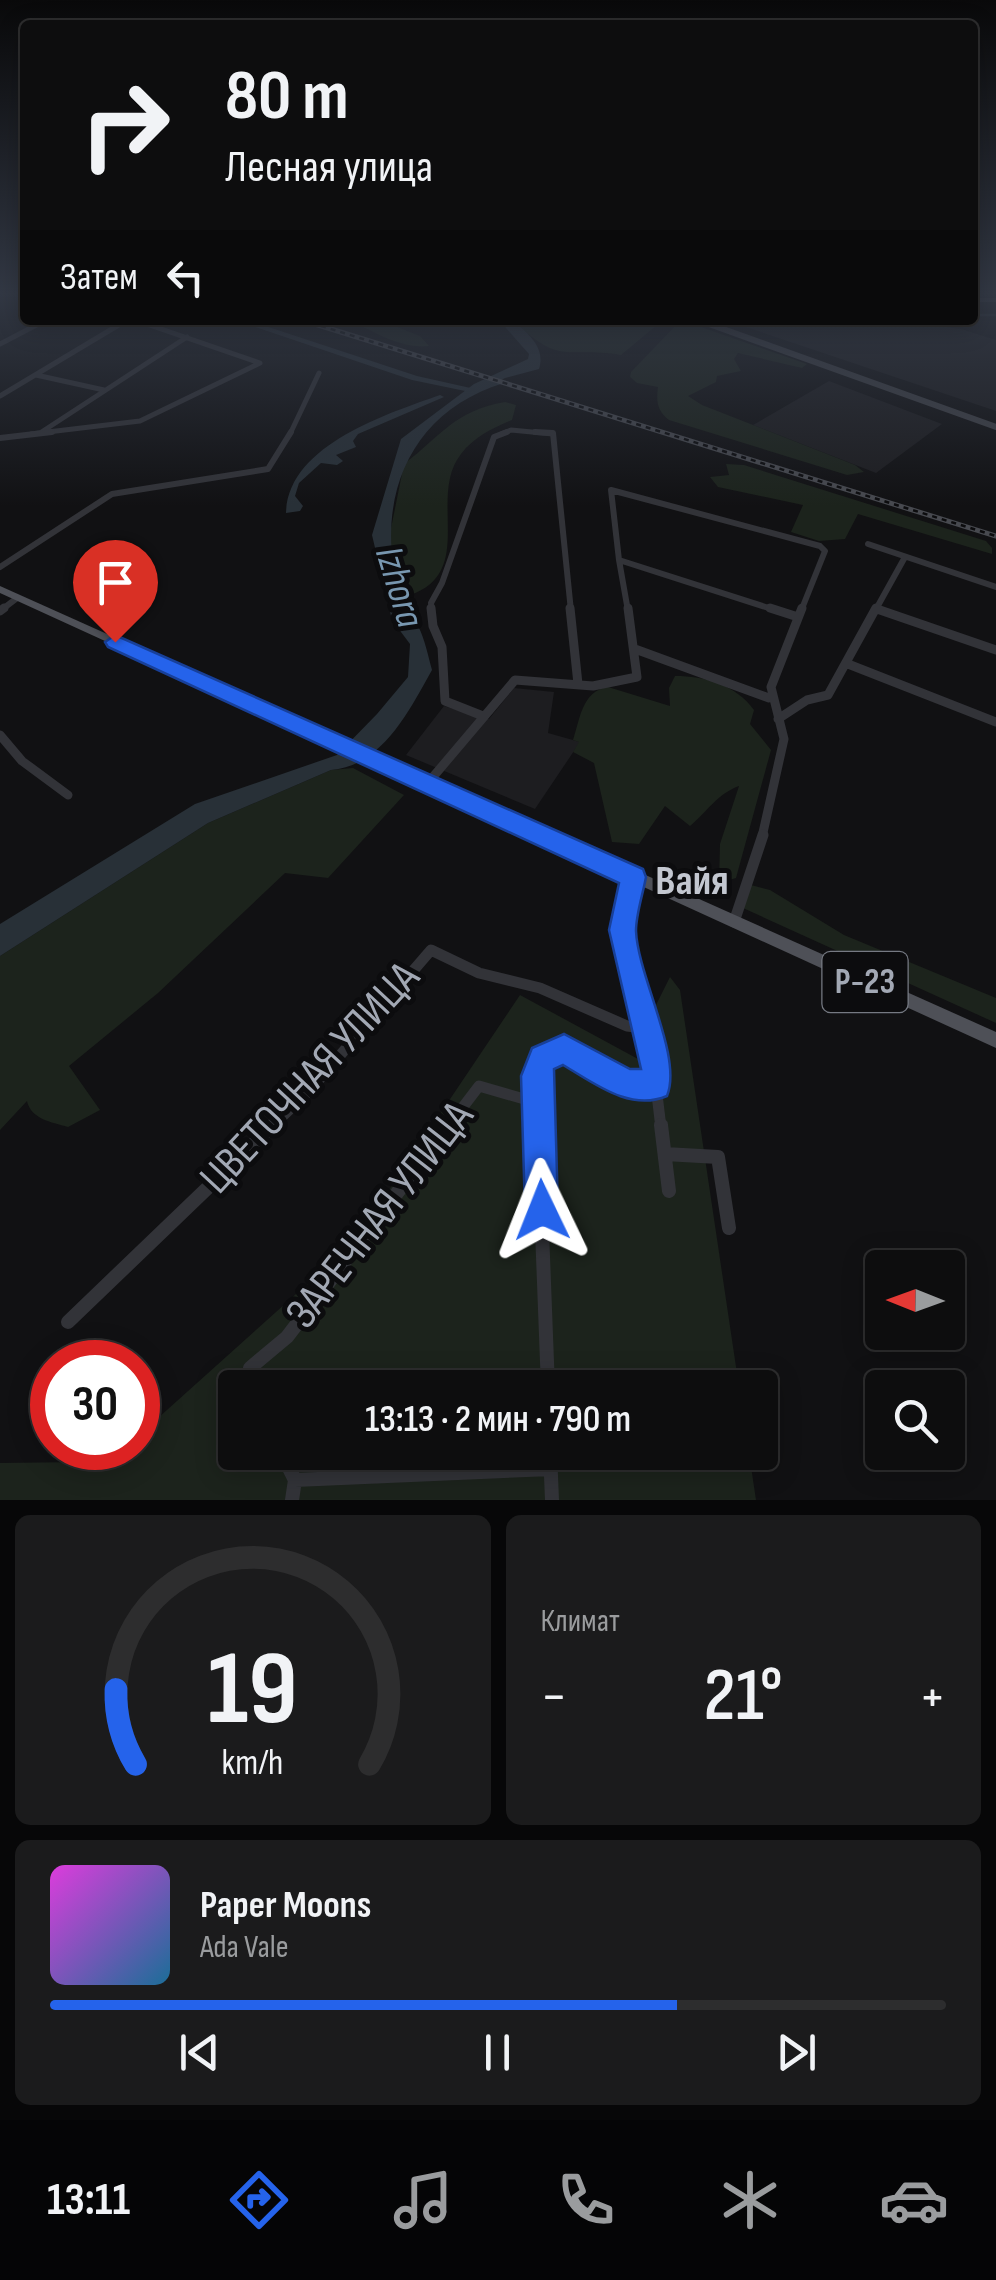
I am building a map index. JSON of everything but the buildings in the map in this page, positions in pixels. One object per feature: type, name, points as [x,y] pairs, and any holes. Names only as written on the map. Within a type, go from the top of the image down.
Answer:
[{"type":"main road","name":"Р-23","points":[[0,590],[996,1040]]},
{"type":"street","points":[[0,396],[51,366]]},
{"type":"street","points":[[38,434],[141,366]]},
{"type":"street","points":[[0,438],[140,421],[252,366]]},
{"type":"street","points":[[826,366],[996,427]]},
{"type":"street","points":[[0,567],[112,494],[268,468],[284,446],[319,373]]},
{"type":"street","points":[[36,375],[104,390]]},
{"type":"street","points":[[483,716],[445,701],[442,647],[433,626],[430,602],[442,583],[494,437],[503,431],[553,432],[578,684]]},
{"type":"street","points":[[428,784],[515,680],[578,684],[629,682],[637,678],[618,560],[612,490],[820,546],[825,551],[769,698],[785,734],[734,922]]},
{"type":"street","points":[[868,544],[996,587]]},
{"type":"street","points":[[778,719],[808,700],[828,694],[905,556]]},
{"type":"street","points":[[618,560],[798,617]]},
{"type":"street","points":[[0,611],[17,598]]},
{"type":"street","points":[[877,609],[996,650]]},
{"type":"street","points":[[635,648],[769,698]]},
{"type":"street","points":[[848,664],[996,722]]},
{"type":"street","points":[[0,735],[16,758],[68,794]]},
{"type":"street","points":[[634,877],[622,930],[644,1028],[657,1062],[656,1086],[669,1191]]},
{"type":"street","name":"ЦВЕТОЧНАЯ УЛИЦА","points":[[68,1322],[312,1089],[430,950],[478,973],[540,988],[627,1026],[644,1028]]},
{"type":"street","points":[[547,1370],[536,1076],[543,1059],[564,1050],[627,1084],[656,1086]]},
{"type":"street","points":[[479,1086],[538,1103]]},
{"type":"street","name":"ЗАРЕЧНАЯ УЛИЦА","points":[[250,1370],[287,1338],[479,1086]]},
{"type":"street","points":[[664,1154],[718,1157],[729,1228]]},
{"type":"street","points":[[290,1470],[295,1480],[292,1500]]},
{"type":"street","points":[[295,1480],[429,1470]]},
{"type":"street","points":[[550,1470],[552,1500]]},
{"type":"shaded area","points":[[513,366],[540,366],[499,381],[504,383],[471,397],[444,415],[422,438],[406,464],[391,525],[392,559],[402,602],[420,631],[432,670],[392,734],[365,758],[349,766],[331,770],[208,823],[0,956],[0,924],[195,804],[337,755],[408,677],[410,644],[392,620],[372,535],[401,439],[474,384]]},
{"type":"shaded area","points":[[637,366],[738,366],[741,371],[717,376],[716,382],[688,396],[864,472],[847,475],[669,420],[658,405],[658,387],[637,383],[630,377]]},
{"type":"shaded area","points":[[862,366],[996,366],[996,411]]},
{"type":"shaded area","points":[[829,381],[942,424],[876,473],[753,425]]},
{"type":"shaded area","points":[[440,395],[444,397],[358,434],[353,441],[356,447],[336,455],[343,461],[337,465],[321,463],[299,483],[295,496],[303,506],[300,511],[286,513],[291,489],[303,469],[322,451],[369,423]]},
{"type":"shaded area","points":[[505,402],[516,405],[512,420],[472,443],[452,471],[447,552],[441,569],[430,584],[410,595],[398,589],[388,543],[404,464],[461,418]]},
{"type":"shaded area","points":[[726,464],[744,465],[986,541],[992,554],[858,514],[845,539],[819,541],[791,532],[803,505],[718,487],[710,477],[729,475]]},
{"type":"shaded area","points":[[675,676],[708,680],[738,694],[754,710],[750,724],[771,750],[736,878],[719,883],[720,844],[739,786],[719,798],[690,826],[665,806],[639,844],[612,842],[594,763],[573,752],[579,742],[573,740],[580,715],[593,694],[608,687],[670,706],[669,688]]},
{"type":"shaded area","points":[[514,688],[554,692],[548,733],[580,742],[535,809],[406,755],[444,706],[489,719]]},
{"type":"shaded area","points":[[353,768],[404,795],[328,878],[285,873],[158,993],[69,1066],[100,1110],[68,1127],[37,1116],[27,1101],[0,1130],[0,956],[208,823],[331,770]]},
{"type":"shaded area","points":[[751,885],[770,890],[844,935],[996,998],[996,1023],[743,908]]},
{"type":"shaded area","points":[[670,977],[680,990],[736,1370],[218,1370],[218,1470],[752,1470],[756,1500],[0,1500],[0,1463],[30,1463],[30,1470],[160,1470],[160,1416],[354,1242],[520,995],[662,1072],[653,1011]]},
{"type":"waterway","points":[[379,366],[470,389]]},
{"type":"railway","points":[[450,366],[996,536]]},
{"type":"district","name":"Вайя","points":[[692,881]]},
{"type":"route","points":[[115,642],[634,877],[622,930],[644,1028],[657,1062],[656,1086],[627,1084],[564,1050],[543,1059],[536,1076],[542,1210]]},
{"type":"water label","name":"Izhora","points":[[399,587]]}]
